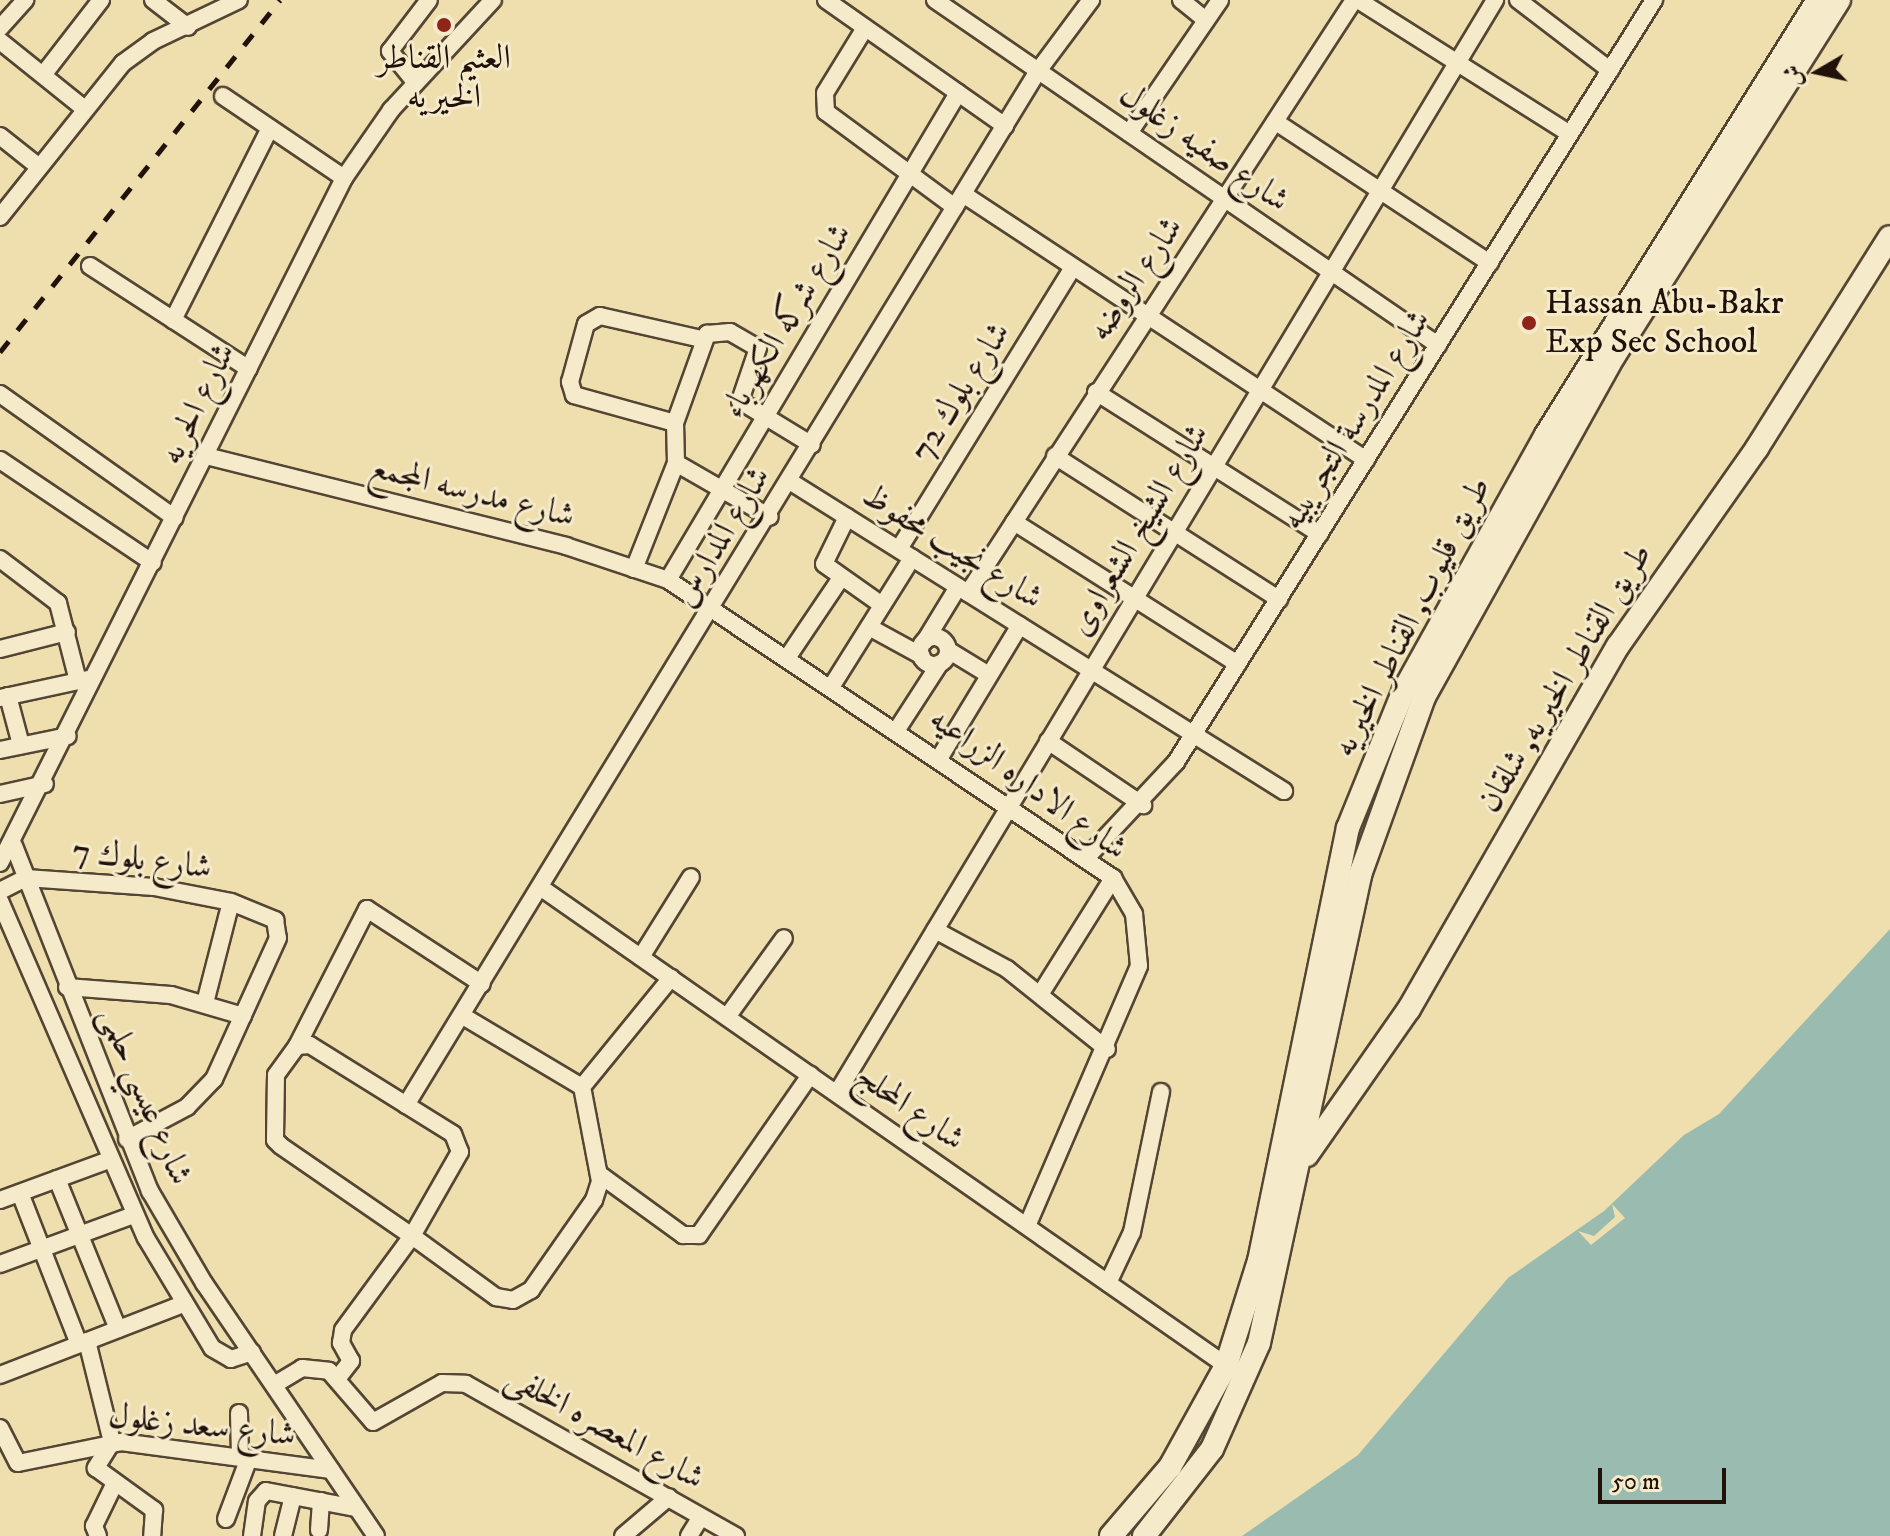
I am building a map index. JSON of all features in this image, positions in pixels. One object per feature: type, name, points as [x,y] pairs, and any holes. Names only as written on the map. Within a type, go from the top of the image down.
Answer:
[{"type":"main road","name":"طريق قليوب, القناطر الخيريه","points":[[1144,1536],[1212,1449],[1236,1372],[1330,961],[1363,785],[1555,440],[1818,0]]},
{"type":"main road","name":"طريق قليوب, القناطر الخيريه","points":[[1555,440],[1839,0]]},
{"type":"main road","name":"طريق القناطر الخيريه, شلقان","points":[[1304,1159],[1409,1009],[1618,646],[1757,448],[1890,237]]},
{"type":"main road","name":"طريق قليوب, القناطر الخيريه","points":[[1111,1536],[1170,1467],[1236,1372],[1270,1307],[1304,1159],[1330,961]]},
{"type":"street","points":[[0,28],[25,0]]},
{"type":"street","points":[[43,75],[101,0]]},
{"type":"street","points":[[153,0],[188,27]]},
{"type":"street","points":[[0,217],[85,109],[137,51],[239,0]]},
{"type":"street","points":[[415,82],[392,59],[391,43],[429,0]]},
{"type":"street","name":"شارع الحريه","points":[[0,863],[14,846],[344,178],[415,82],[493,0]]},
{"type":"street","points":[[827,0],[1005,126]]},
{"type":"street","name":"شارع صفيه زغلول","points":[[935,0],[1438,345]]},
{"type":"street","name":"شارع المدارس","points":[[406,1105],[716,606],[1038,71],[1091,0]]},
{"type":"street","points":[[1181,0],[1206,20]]},
{"type":"street","points":[[1129,133],[1220,0]]},
{"type":"street","points":[[1356,0],[1568,133]]},
{"type":"street","name":"شارع الروضه","points":[[923,649],[1014,522],[1146,314],[1226,200],[1356,0]]},
{"type":"street","name":"شارع الشيخ الشعراوى","points":[[837,1093],[1495,0]]},
{"type":"street","points":[[1518,0],[1610,70]]},
{"type":"street","name":"شارع المدرسة التجريبيه","points":[[1088,856],[1143,805],[1194,734],[1654,0]]},
{"type":"street","points":[[865,28],[823,104],[910,174],[1073,267],[1366,460]]},
{"type":"street","points":[[0,41],[85,109]]},
{"type":"street","name":"شارع شركه الكهرباء","points":[[668,580],[958,93]]},
{"type":"street","points":[[223,96],[344,178]]},
{"type":"street","points":[[1276,122],[1490,263]]},
{"type":"street","points":[[173,320],[270,128]]},
{"type":"street","points":[[0,136],[39,167]]},
{"type":"street","points":[[90,266],[249,369]]},
{"type":"street","name":"شارع بلوك 72","points":[[833,684],[882,605],[906,554],[1073,267]]},
{"type":"street","points":[[675,423],[574,395],[570,382],[586,324],[600,316],[701,339],[722,330],[758,348],[739,398],[765,418],[812,445]]},
{"type":"street","points":[[634,569],[676,463],[675,423],[701,339]]},
{"type":"street","points":[[1096,392],[1320,534]]},
{"type":"street","points":[[0,394],[175,518]]},
{"type":"street","name":"شارع مدرسه المجمع","points":[[206,456],[634,569],[668,580],[716,606]]},
{"type":"street","points":[[1055,456],[1279,599]]},
{"type":"street","points":[[0,460],[153,563]]},
{"type":"street","points":[[676,463],[770,517]]},
{"type":"street","name":"شارع نجيب محفوظ","points":[[791,482],[1284,791]]},
{"type":"street","points":[[847,517],[823,553],[826,569],[882,605]]},
{"type":"street","points":[[1014,522],[1238,664]]},
{"type":"street","points":[[0,559],[58,603],[78,681]]},
{"type":"street","points":[[789,655],[841,578]]},
{"type":"street","name":"شارع الاداره الزراعيه","points":[[716,606],[1088,856],[1113,878],[1134,914],[1139,966],[1107,1049],[1027,1226]]},
{"type":"street","points":[[940,757],[1020,625]]},
{"type":"street","points":[[869,627],[989,675]]},
{"type":"street","points":[[0,649],[67,632]]},
{"type":"street","points":[[898,728],[944,657],[939,638],[923,649]]},
{"type":"street","points":[[21,745],[4,697],[97,677]]},
{"type":"street","points":[[0,750],[68,736]]},
{"type":"street","points":[[1048,741],[1143,805]]},
{"type":"street","points":[[0,794],[45,784]]},
{"type":"street","name":"شارع عيسي حلمى","points":[[14,846],[127,1139],[185,1253],[376,1536]]},
{"type":"street","points":[[641,957],[691,877]]},
{"type":"street","name":"شارع بلوك 7","points":[[0,891],[26,878],[154,887],[231,902],[275,920],[278,938],[243,1016]]},
{"type":"street","points":[[1041,993],[1113,878]]},
{"type":"street","name":"شارع المحلج","points":[[540,887],[1236,1372]]},
{"type":"street","name":"شارع عيسي حلمى","points":[[0,901],[109,1160],[134,1215],[183,1304],[221,1355],[241,1359],[252,1352]]},
{"type":"street","points":[[205,1003],[231,902]]},
{"type":"street","points":[[463,1016],[582,1087],[599,1174],[594,1200],[531,1290],[513,1300],[496,1297],[275,1140],[276,1075],[297,1046],[367,909],[482,984]]},
{"type":"street","points":[[935,930],[1041,993],[1107,1049]]},
{"type":"street","points":[[727,1017],[784,938]]},
{"type":"street","points":[[582,1087],[671,978]]},
{"type":"street","points":[[67,987],[137,990],[205,1003],[243,1016],[206,1090],[127,1139]]},
{"type":"street","points":[[274,1385],[302,1368],[337,1379],[351,1361],[341,1343],[343,1330],[412,1236],[460,1152],[453,1134],[310,1045],[297,1046]]},
{"type":"street","points":[[599,1174],[683,1235],[699,1235],[810,1075]]},
{"type":"street","points":[[1108,1283],[1132,1232],[1161,1092]]},
{"type":"street","points":[[0,1200],[109,1160]]},
{"type":"street","points":[[57,1179],[118,1329]]},
{"type":"street","points":[[20,1193],[83,1342],[112,1442],[96,1465],[115,1483],[154,1510],[152,1536]]},
{"type":"street","points":[[0,1264],[134,1215]]},
{"type":"street","points":[[0,1375],[183,1304]]},
{"type":"street","name":"شارع المعصره الخلفى","points":[[337,1379],[373,1422],[442,1383],[466,1384],[736,1536]]},
{"type":"street","points":[[226,1519],[245,1458],[239,1413]]},
{"type":"street","name":"شارع سعد زغلول","points":[[0,1428],[18,1463],[112,1442],[331,1470]]},
{"type":"street","points":[[98,1536],[94,1526],[115,1483]]},
{"type":"street","points":[[252,1536],[260,1495],[293,1496],[356,1508]]},
{"type":"street","points":[[283,1536],[293,1496]]},
{"type":"street","points":[[623,1536],[669,1497]]},
{"type":"street","points":[[319,1530],[321,1501]]},
{"type":"street","points":[[689,1536],[701,1517]]},
{"type":"water","points":[[1890,929],[1890,1536],[1242,1536],[1358,1455],[1508,1278],[1604,1211],[1684,1135],[1719,1114]]},
{"type":"pier","points":[[1612,1204],[1625,1218],[1591,1245],[1578,1231],[1594,1236],[1615,1217]]},
{"type":"railway","points":[[0,352],[280,0]]},
{"type":"place","name":"العثيم القناطر الخيريه","points":[[444,25]]},
{"type":"place","name":"Hassan Abu-Bakr Exp Sec School","points":[[1529,323]]}]
